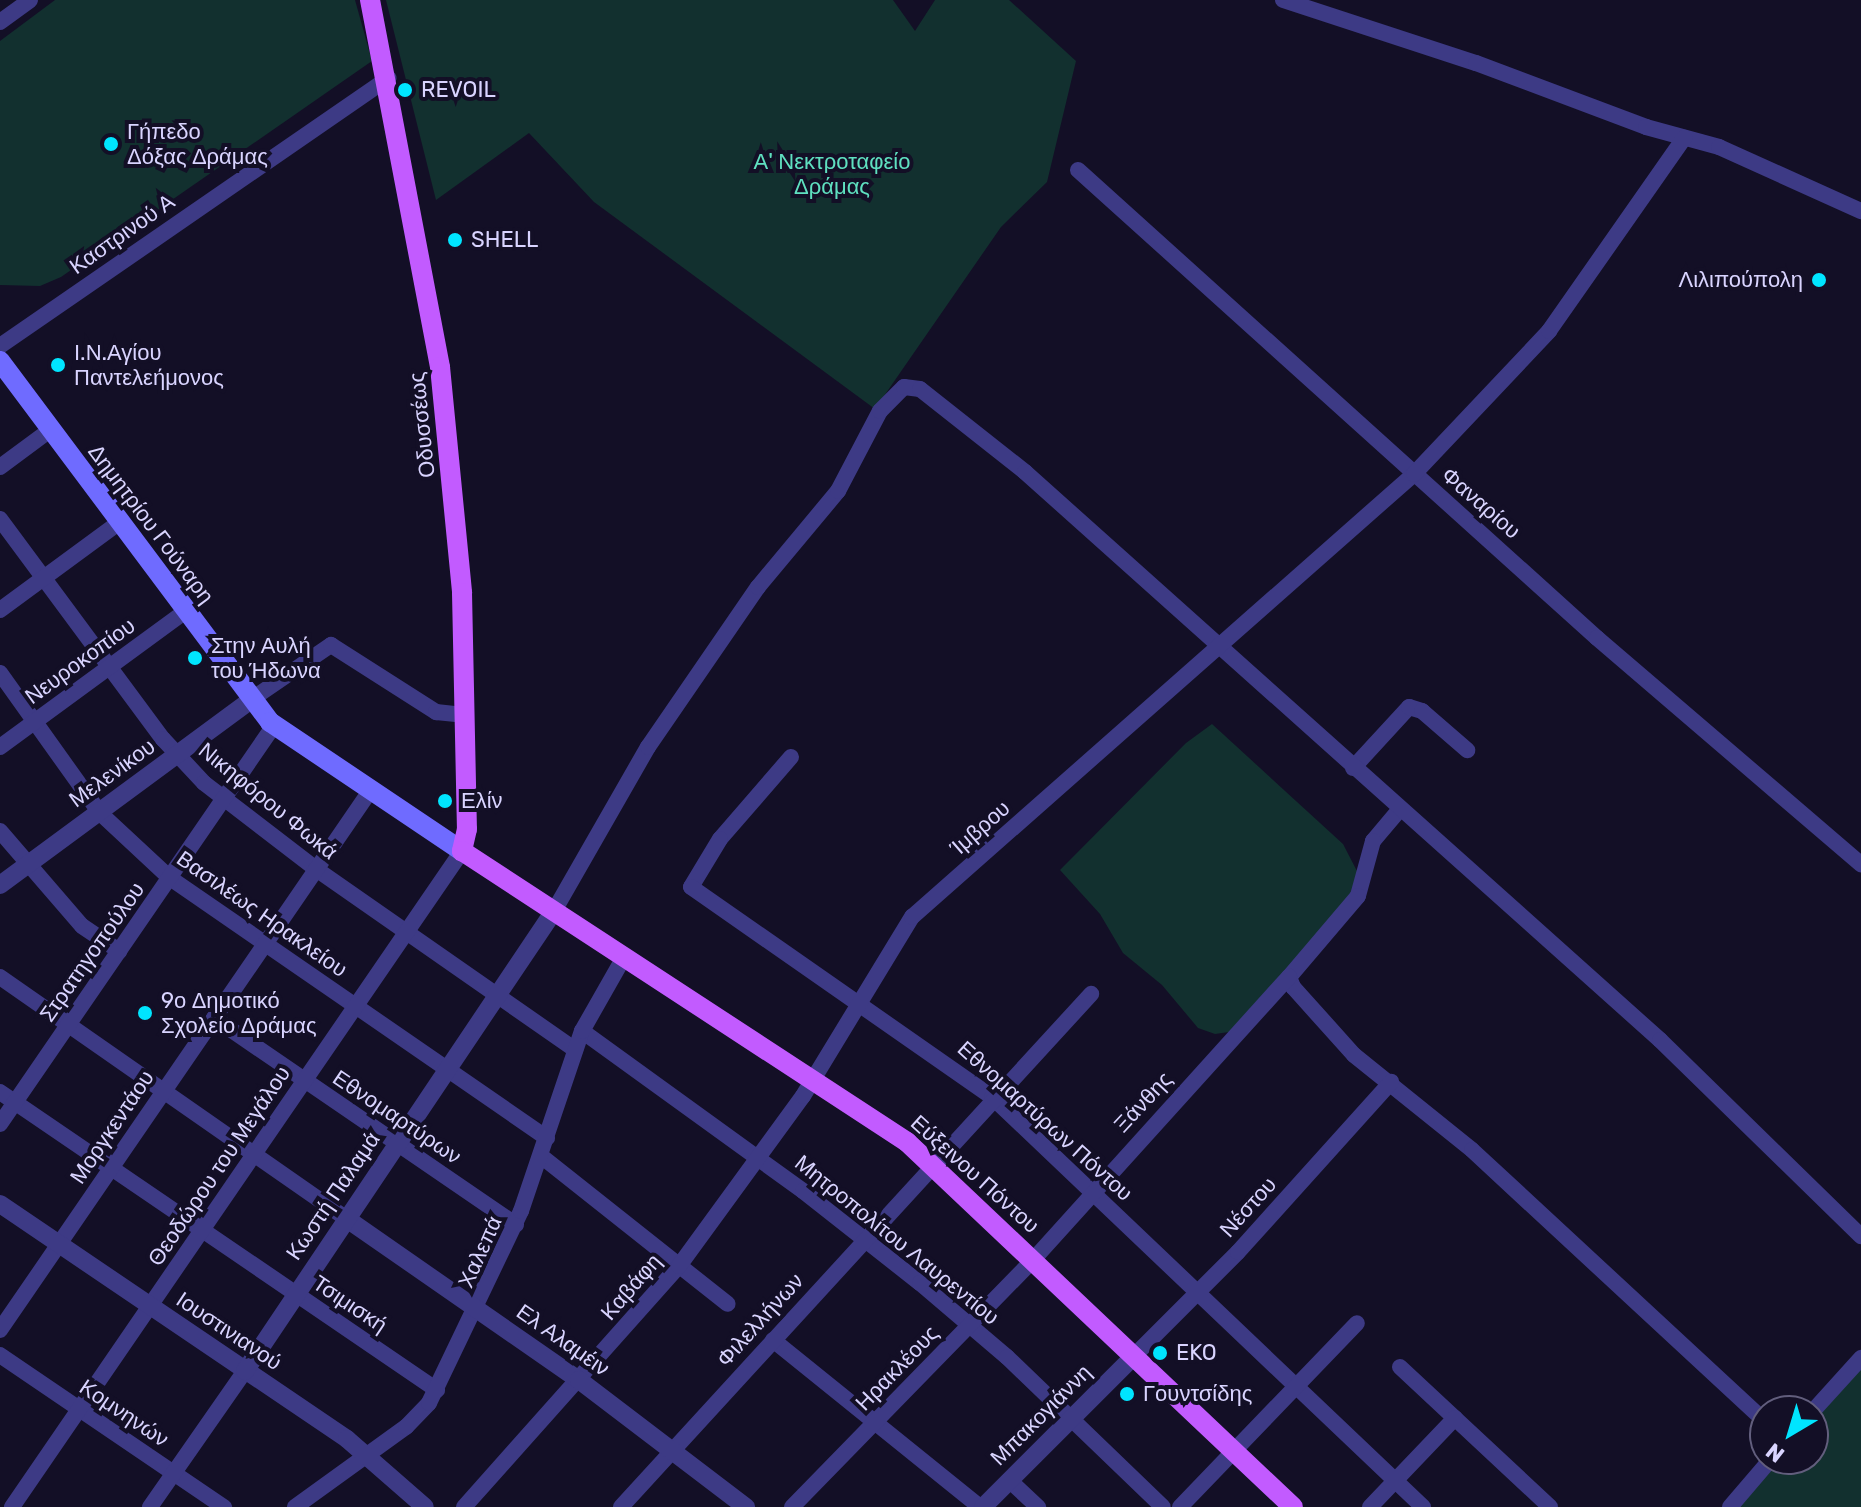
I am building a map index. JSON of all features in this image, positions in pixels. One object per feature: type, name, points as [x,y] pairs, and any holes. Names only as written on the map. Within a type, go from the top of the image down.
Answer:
[{"type":"main road","name":"Οδυσσέως","points":[[370,0],[389,78],[440,367],[457,526],[466,715],[467,829],[462,851]]},
{"type":"main road","name":"Δημητρίου Γούναρη","points":[[0,361],[274,726],[462,851]]},
{"type":"main road","name":"Εύξεινου Πόντου","points":[[462,851],[812,1080],[932,1163],[1293,1507]]},
{"type":"street","points":[[0,22],[30,0]]},
{"type":"street","points":[[1283,0],[1746,158],[1861,211]]},
{"type":"street","name":"Καστρινού Α","points":[[0,346],[389,78]]},
{"type":"street","name":"Ίμβρου","points":[[812,1080],[916,912],[1414,474],[1549,331],[1684,138]]},
{"type":"street","name":"Φαναρίου","points":[[1078,170],[1414,474],[1861,864]]},
{"type":"street","points":[[554,911],[656,735],[758,587],[838,491],[880,411],[904,387],[920,389],[1025,472],[1660,1040],[1861,1236]]},
{"type":"street","points":[[0,467],[50,430]]},
{"type":"street","name":"Νικηφόρου Φωκά","points":[[0,519],[176,755],[223,799],[316,869],[575,1050]]},
{"type":"street","points":[[0,610],[120,522]]},
{"type":"street","name":"Νευροκοπίου","points":[[0,747],[186,611]]},
{"type":"street","points":[[252,699],[331,645],[436,712],[466,715]]},
{"type":"street","name":"Βασιλέως Ηρακλείου","points":[[0,673],[99,812],[170,878],[547,1138]]},
{"type":"street","name":"Μελενίκου","points":[[0,885],[252,699]]},
{"type":"street","points":[[1353,768],[1409,707],[1422,711],[1467,750]]},
{"type":"street","name":"Στρατηγοπούλου","points":[[0,1124],[274,726]]},
{"type":"street","name":"Εθνομαρτύρων Πόντου","points":[[791,757],[720,839],[691,887],[992,1097],[1423,1507]]},
{"type":"street","name":"Μοργκεντάου","points":[[0,1330],[370,791]]},
{"type":"street","name":"Ξάνθης","points":[[1033,1260],[1091,1191],[1289,977],[1358,896],[1373,841],[1400,809]]},
{"type":"street","points":[[0,831],[82,926],[119,951]]},
{"type":"street","name":"Θεοδώρου του Μεγάλου","points":[[10,1507],[462,851]]},
{"type":"street","name":"Κωστή Παλαμά","points":[[150,1507],[554,911]]},
{"type":"street","name":"Χαλεπά","points":[[295,1507],[413,1421],[437,1390],[516,1225],[582,1031],[624,957]]},
{"type":"street","points":[[0,977],[347,1219]]},
{"type":"street","points":[[1289,977],[1354,1055],[1472,1150],[1749,1406]]},
{"type":"street","name":"Φιλελλήνων","points":[[621,1507],[992,1097],[1091,994]]},
{"type":"street","name":"Εθνομαρτύρων","points":[[214,1018],[516,1225]]},
{"type":"street","name":"Μητροπολίτου Λαυρεντίου","points":[[582,1031],[758,1158],[970,1325],[1163,1507]]},
{"type":"street","name":"Καβάφη","points":[[464,1507],[679,1266],[812,1080]]},
{"type":"street","name":"Νέστου","points":[[1133,1357],[1197,1293],[1391,1082]]},
{"type":"street","name":"Τσιμισκή","points":[[0,1092],[437,1390]]},
{"type":"street","points":[[541,1156],[728,1304]]},
{"type":"street","name":"Ιουστινιανού","points":[[0,1204],[369,1456],[425,1507]]},
{"type":"street","name":"Ελ Αλαμέιν","points":[[347,1219],[579,1380],[673,1449],[742,1506]]},
{"type":"street","name":"Ηρακλέους","points":[[792,1507],[1033,1260]]},
{"type":"street","points":[[1180,1507],[1357,1323]]},
{"type":"street","points":[[773,1340],[981,1507]]},
{"type":"street","name":"Κομνηνών","points":[[0,1355],[224,1507]]},
{"type":"street","name":"Μπακογιάννη","points":[[981,1507],[1133,1357]]},
{"type":"street","points":[[1827,1395],[1861,1358]]},
{"type":"street","points":[[1400,1367],[1550,1507]]},
{"type":"street","points":[[1370,1507],[1455,1418]]},
{"type":"street","points":[[1730,1507],[1757,1475]]},
{"type":"street","points":[[1009,1480],[1038,1507]]},
{"type":"street","points":[[0,1501],[10,1507]]},
{"type":"green space","name":"Γήπεδο Δόξας Δράμας","points":[[55,0],[355,0],[372,61],[61,277],[40,286],[0,285],[0,41]]},
{"type":"green space","name":"Α' Νεκτροταφείο Δράμας","points":[[386,0],[893,0],[915,31],[935,0],[1009,0],[1076,61],[1047,182],[1001,227],[875,409],[594,202],[529,133],[436,200]]},
{"type":"green space","points":[[1212,724],[1343,844],[1358,873],[1355,890],[1343,906],[1229,1032],[1215,1034],[1198,1028],[1162,985],[1123,953],[1100,914],[1060,870],[1186,743]]},
{"type":"green space","points":[[1861,1360],[1861,1507],[1736,1507],[1763,1475],[1829,1475],[1829,1397]]},
{"type":"place","name":"REVOIL","points":[[405,90]]},
{"type":"place","name":"Γήπεδο Δόξας Δράμας","points":[[111,144]]},
{"type":"place","name":"SHELL","points":[[455,240]]},
{"type":"place","name":"Λιλιπούπολη","points":[[1819,280]]},
{"type":"place","name":"Ι.Ν.Αγίου Παντελεήμονος","points":[[58,365]]},
{"type":"place","name":"Στην Αυλή του Ήδωνα","points":[[195,658]]},
{"type":"place","name":"Ελίν","points":[[445,801]]},
{"type":"place","name":"9ο Δημοτικό Σχολείο Δράμας","points":[[145,1013]]},
{"type":"place","name":"EKO","points":[[1160,1353]]},
{"type":"place","name":"Γουντσίδης","points":[[1127,1394]]}]
